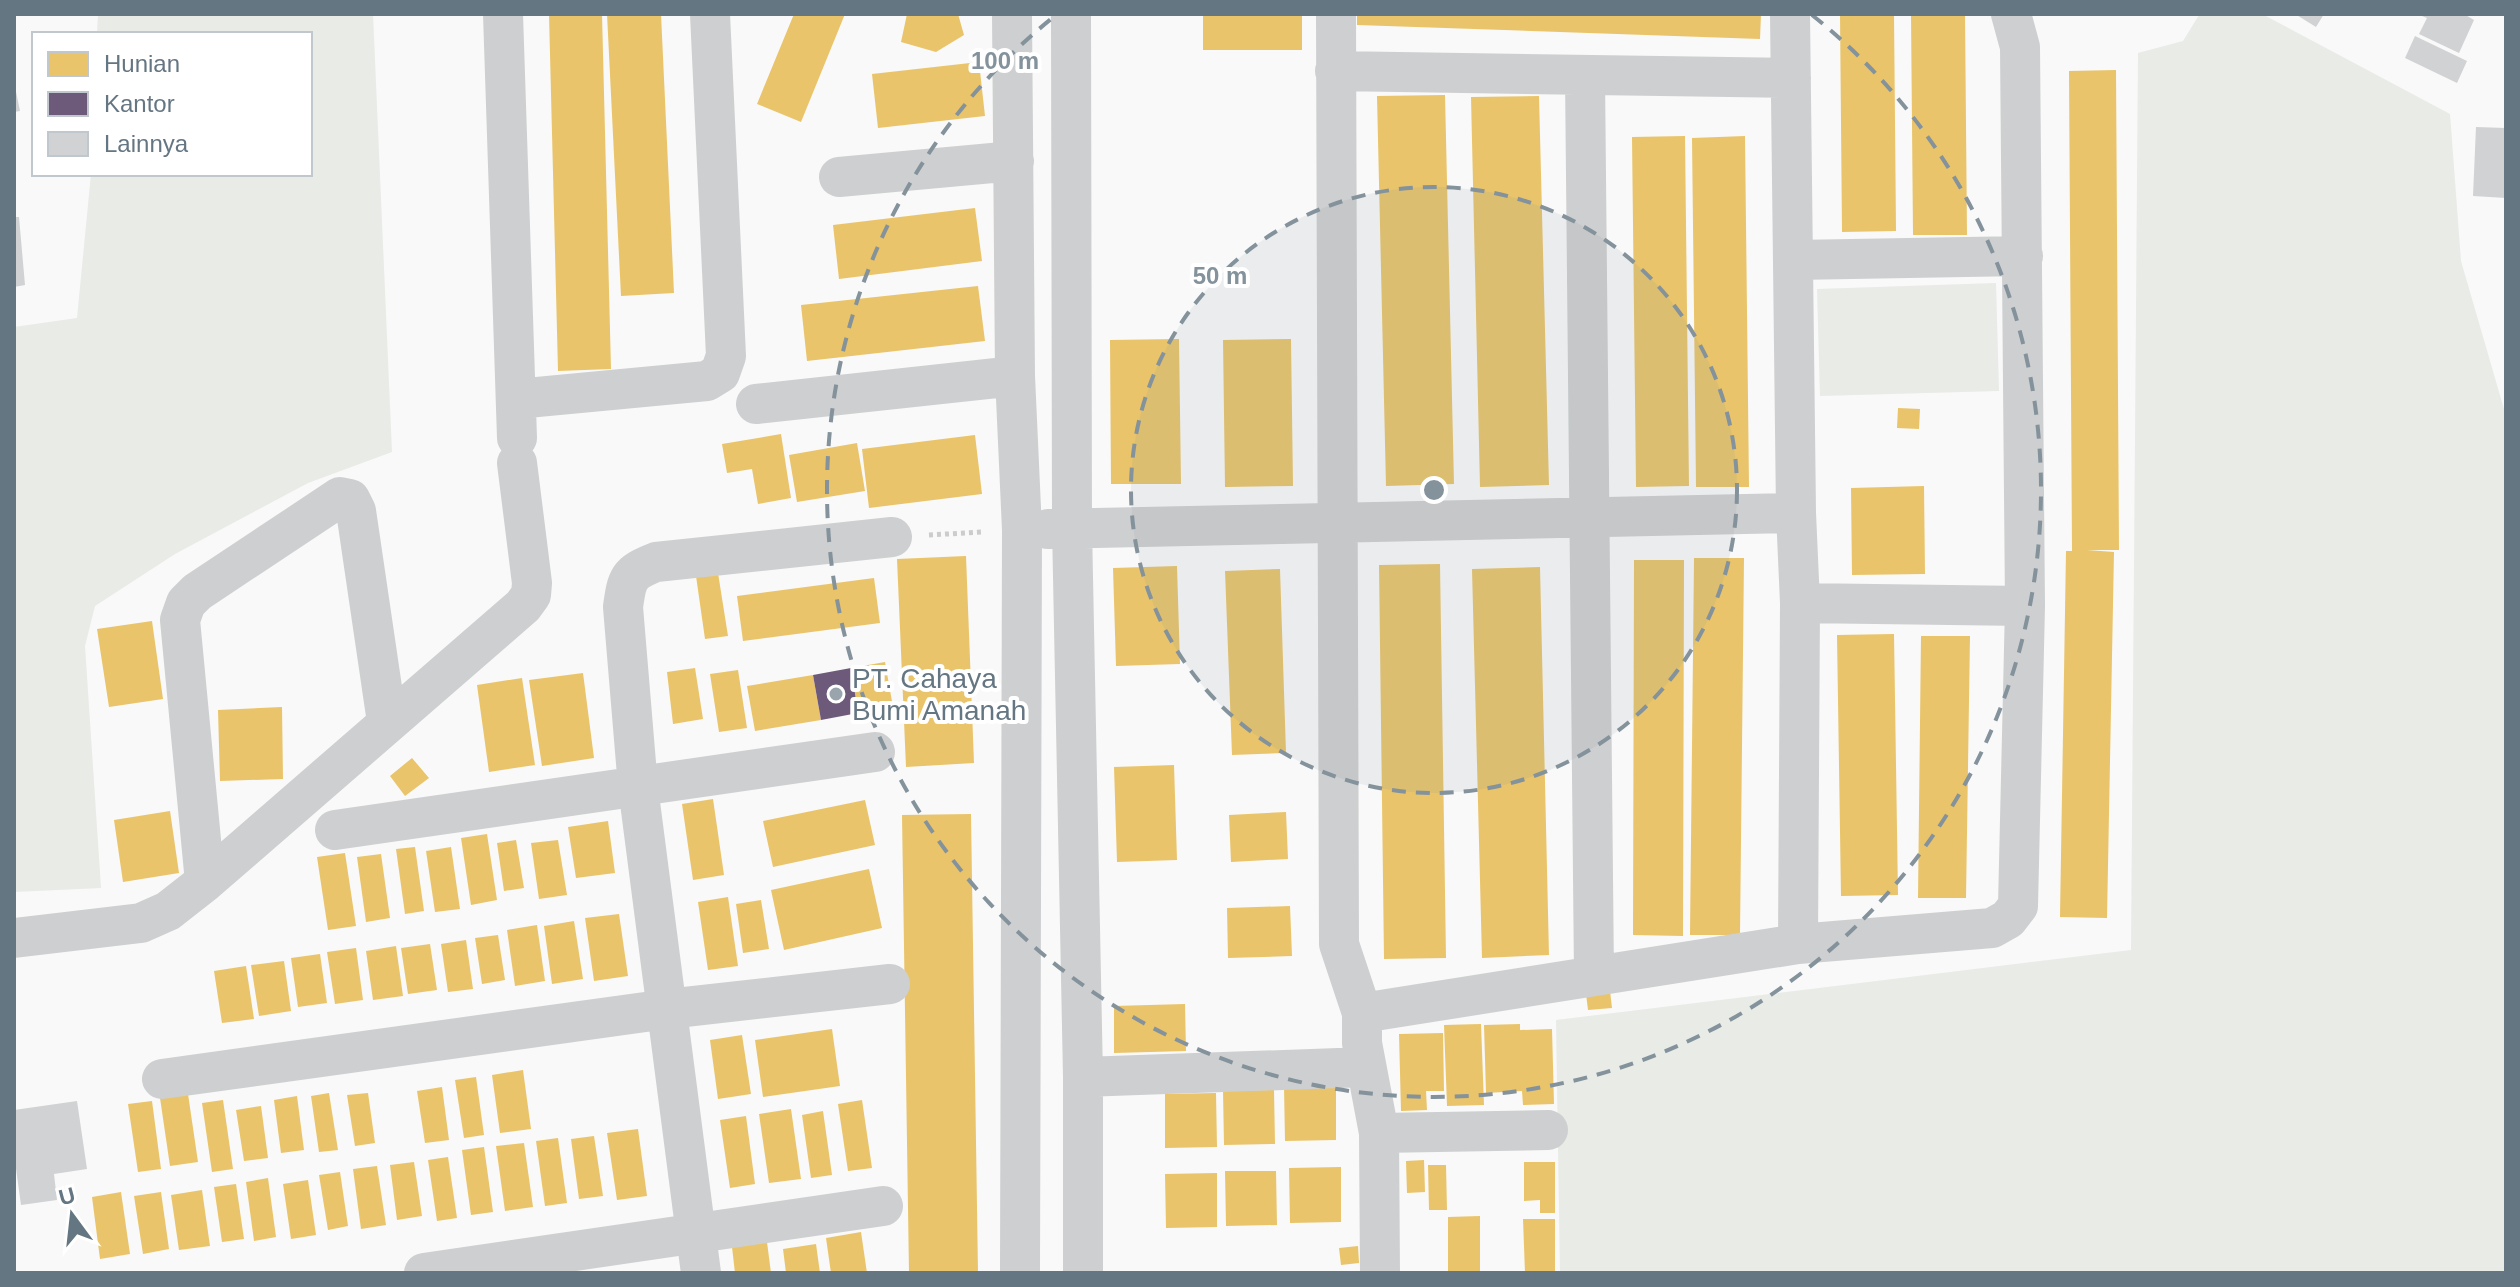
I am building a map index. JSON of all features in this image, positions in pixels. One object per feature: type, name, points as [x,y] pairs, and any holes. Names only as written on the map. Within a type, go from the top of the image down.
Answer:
[{"type":"street","points":[[14,938],[141,923],[168,911],[523,606],[531,595],[517,450],[503,14]]},
{"type":"street","points":[[516,399],[707,381],[720,373],[726,356],[710,14]]},
{"type":"street","points":[[712,57],[732,14]]},
{"type":"street","points":[[1012,14],[1015,376],[1022,530],[1020,1273]]},
{"type":"street","points":[[1071,14],[1072,527],[1083,1077],[1083,1273]]},
{"type":"street","points":[[1336,14],[1339,944],[1362,1013],[1366,1067],[1379,1133],[1380,1273]]},
{"type":"street","points":[[1790,14],[1796,513],[1800,603],[1798,944]]},
{"type":"street","points":[[1362,1013],[1798,944],[1992,928],[2008,919],[2018,906],[2025,606],[2023,256],[2020,47],[2011,14]]},
{"type":"street","points":[[1335,71],[1791,78]]},
{"type":"street","points":[[1585,76],[1594,976]]},
{"type":"street","points":[[839,177],[1014,161]]},
{"type":"street","points":[[1794,260],[2023,256]]},
{"type":"street","points":[[756,404],[1015,376]]},
{"type":"street","points":[[205,882],[180,620],[186,603],[197,592],[340,497],[350,499],[356,511],[387,722]]},
{"type":"street","points":[[1022,530],[1796,513]]},
{"type":"street","points":[[699,1254],[638,787],[623,607],[627,581],[634,570],[656,562],[892,537]]},
{"type":"street","points":[[1800,603],[2025,606]]},
{"type":"street","points":[[335,830],[875,752]]},
{"type":"street","points":[[162,1079],[667,1009],[890,984]]},
{"type":"street","points":[[1083,1077],[1366,1067]]},
{"type":"street","points":[[1379,1133],[1548,1130]]},
{"type":"street","points":[[424,1273],[699,1254],[883,1206]]},
{"type":"path","points":[[892,537],[1022,530]]},
{"type":"shaded area","points":[[98,14],[373,14],[392,452],[308,483],[175,554],[95,606],[85,646],[101,888],[14,892],[14,327],[77,318],[91,176],[312,176],[312,32],[97,32]]},
{"type":"shaded area","points":[[2262,14],[2450,114],[2461,261],[2506,416],[2506,1273],[1560,1273],[1556,1020],[2131,950],[2138,53],[2183,41],[2199,15]]},
{"type":"shaded area","points":[[1996,283],[1999,391],[1820,396],[1817,289]]},
{"type":"building: Hunian","points":[[549,14],[602,14],[611,369],[558,371]]},
{"type":"building: Hunian","points":[[607,14],[661,14],[674,293],[621,296]]},
{"type":"building: Hunian","points":[[794,14],[845,14],[801,122],[757,104]]},
{"type":"building: Hunian","points":[[907,14],[958,14],[964,35],[936,52],[901,42]]},
{"type":"building: Hunian","points":[[1203,14],[1302,14],[1302,50],[1203,50]]},
{"type":"building: Hunian","points":[[1357,14],[1761,14],[1760,39],[1357,25]]},
{"type":"building: Hunian","points":[[1840,14],[1894,14],[1896,231],[1842,232]]},
{"type":"building: Hunian","points":[[1911,14],[1965,14],[1967,235],[1913,235]]},
{"type":"building: Hunian","points":[[979,62],[985,116],[878,128],[872,74]]},
{"type":"building: Hunian","points":[[2116,70],[2119,550],[2087,550],[2114,552],[2107,918],[2060,917],[2066,551],[2072,551],[2069,71]]},
{"type":"building: Hunian","points":[[1445,95],[1454,484],[1386,486],[1377,96]]},
{"type":"building: Hunian","points":[[1539,96],[1549,485],[1480,487],[1471,97]]},
{"type":"building: Hunian","points":[[1685,136],[1689,486],[1636,487],[1632,137]]},
{"type":"building: Hunian","points":[[1745,136],[1749,487],[1696,487],[1692,138]]},
{"type":"building: Hunian","points":[[975,208],[982,261],[839,279],[833,225]]},
{"type":"building: Hunian","points":[[978,286],[985,341],[807,361],[801,305]]},
{"type":"building: Hunian","points":[[1179,339],[1181,484],[1111,484],[1110,340]]},
{"type":"building: Hunian","points":[[1291,339],[1293,486],[1225,487],[1223,340]]},
{"type":"building: Hunian","points":[[1898,408],[1920,409],[1919,429],[1897,428]]},
{"type":"building: Hunian","points":[[781,434],[791,498],[758,504],[752,469],[727,473],[722,444]]},
{"type":"building: Hunian","points":[[975,435],[982,494],[869,508],[862,449]]},
{"type":"building: Hunian","points":[[857,443],[865,491],[797,502],[789,455]]},
{"type":"building: Hunian","points":[[1924,486],[1925,574],[1852,575],[1851,488]]},
{"type":"building: Hunian","points":[[966,556],[974,763],[906,767],[897,559]]},
{"type":"building: Hunian","points":[[1694,558],[1744,558],[1740,935],[1690,935]]},
{"type":"building: Hunian","points":[[1634,560],[1684,560],[1683,936],[1633,935]]},
{"type":"building: Hunian","points":[[1440,564],[1446,958],[1384,959],[1379,565]]},
{"type":"building: Hunian","points":[[1177,566],[1180,664],[1116,666],[1113,568]]},
{"type":"building: Hunian","points":[[1540,567],[1549,955],[1482,958],[1472,569]]},
{"type":"building: Hunian","points":[[1280,569],[1286,753],[1232,755],[1225,571]]},
{"type":"building: Hunian","points":[[718,573],[728,636],[705,639],[696,576]]},
{"type":"building: Hunian","points":[[874,578],[880,623],[743,641],[737,596]]},
{"type":"building: Hunian","points":[[152,621],[163,699],[109,707],[97,629]]},
{"type":"building: Hunian","points":[[1894,634],[1898,895],[1841,896],[1837,635]]},
{"type":"building: Hunian","points":[[1921,636],[1970,636],[1966,898],[1918,898]]},
{"type":"building: Hunian","points":[[885,662],[893,707],[858,713],[851,668]]},
{"type":"building: Hunian","points":[[695,668],[703,719],[673,724],[667,672]]},
{"type":"building: Hunian","points":[[738,670],[747,728],[719,732],[710,674]]},
{"type":"building: Hunian","points":[[583,673],[594,758],[542,766],[529,680]]},
{"type":"building: Hunian","points":[[813,675],[821,720],[755,731],[747,686]]},
{"type":"building: Hunian","points":[[522,678],[535,765],[489,772],[477,685]]},
{"type":"building: Hunian","points":[[282,707],[283,779],[220,781],[218,710]]},
{"type":"building: Hunian","points":[[412,758],[429,778],[405,796],[390,776]]},
{"type":"building: Hunian","points":[[1174,765],[1177,860],[1117,862],[1114,767]]},
{"type":"building: Hunian","points":[[713,799],[724,875],[693,880],[682,804]]},
{"type":"building: Hunian","points":[[865,800],[875,845],[773,867],[763,821]]},
{"type":"building: Hunian","points":[[170,811],[179,873],[123,882],[114,820]]},
{"type":"building: Hunian","points":[[1286,812],[1288,859],[1231,862],[1229,815]]},
{"type":"building: Hunian","points":[[971,814],[978,1273],[909,1273],[902,815]]},
{"type":"building: Hunian","points":[[608,821],[615,873],[576,878],[568,827]]},
{"type":"building: Hunian","points":[[487,834],[497,900],[471,905],[461,838]]},
{"type":"building: Hunian","points":[[516,840],[524,888],[504,891],[497,843]]},
{"type":"building: Hunian","points":[[558,840],[567,895],[539,899],[531,843]]},
{"type":"building: Hunian","points":[[415,847],[424,911],[405,914],[396,849]]},
{"type":"building: Hunian","points":[[451,847],[460,909],[435,912],[426,851]]},
{"type":"building: Hunian","points":[[345,853],[356,926],[328,930],[317,857]]},
{"type":"building: Hunian","points":[[381,854],[390,918],[366,922],[357,857]]},
{"type":"building: Hunian","points":[[869,869],[882,928],[784,950],[771,890]]},
{"type":"building: Hunian","points":[[728,897],[738,966],[708,970],[698,902]]},
{"type":"building: Hunian","points":[[761,900],[769,949],[743,953],[736,904]]},
{"type":"building: Hunian","points":[[1290,906],[1292,956],[1228,958],[1227,908]]},
{"type":"building: Hunian","points":[[619,914],[628,976],[594,981],[585,918]]},
{"type":"building: Hunian","points":[[574,921],[583,979],[552,984],[544,926]]},
{"type":"building: Hunian","points":[[537,925],[545,981],[515,986],[507,930]]},
{"type":"building: Hunian","points":[[498,935],[505,980],[482,984],[475,938]]},
{"type":"building: Hunian","points":[[466,940],[473,989],[448,992],[441,944]]},
{"type":"building: Hunian","points":[[430,944],[437,990],[408,994],[401,948]]},
{"type":"building: Hunian","points":[[396,946],[403,996],[373,1000],[366,951]]},
{"type":"building: Hunian","points":[[356,948],[363,1000],[335,1004],[327,952]]},
{"type":"building: Hunian","points":[[320,954],[327,1003],[298,1007],[291,958]]},
{"type":"building: Hunian","points":[[284,961],[291,1011],[259,1016],[251,965]]},
{"type":"building: Hunian","points":[[246,966],[254,1019],[222,1023],[214,971]]},
{"type":"building: Hunian","points":[[1610,991],[1612,1008],[1588,1010],[1586,994]]},
{"type":"building: Hunian","points":[[1185,1004],[1186,1051],[1114,1053],[1114,1006]]},
{"type":"building: Hunian","points":[[1481,1024],[1484,1105],[1447,1106],[1444,1025]]},
{"type":"building: Hunian","points":[[1520,1024],[1520,1030],[1552,1029],[1554,1104],[1523,1105],[1522,1091],[1486,1093],[1484,1025]]},
{"type":"building: Hunian","points":[[832,1029],[840,1086],[763,1097],[755,1040]]},
{"type":"building: Hunian","points":[[1443,1033],[1444,1091],[1426,1091],[1427,1110],[1401,1111],[1399,1034]]},
{"type":"building: Hunian","points":[[742,1035],[751,1094],[718,1099],[710,1040]]},
{"type":"building: Hunian","points":[[523,1070],[531,1129],[500,1133],[492,1075]]},
{"type":"building: Hunian","points":[[476,1077],[484,1135],[464,1138],[455,1080]]},
{"type":"building: Hunian","points":[[1284,1086],[1336,1086],[1336,1140],[1285,1141]]},
{"type":"building: Hunian","points":[[442,1087],[449,1140],[425,1143],[417,1091]]},
{"type":"building: Hunian","points":[[1274,1090],[1275,1144],[1224,1145],[1223,1091]]},
{"type":"building: Hunian","points":[[329,1093],[338,1150],[319,1152],[311,1096]]},
{"type":"building: Hunian","points":[[368,1093],[375,1143],[355,1146],[347,1095]]},
{"type":"building: Hunian","points":[[1216,1093],[1217,1147],[1165,1148],[1165,1094]]},
{"type":"building: Hunian","points":[[188,1094],[198,1162],[170,1166],[160,1098]]},
{"type":"building: Hunian","points":[[297,1096],[304,1150],[281,1153],[274,1100]]},
{"type":"building: Hunian","points":[[223,1100],[233,1169],[212,1172],[202,1103]]},
{"type":"building: Hunian","points":[[862,1100],[872,1168],[848,1171],[838,1104]]},
{"type":"building: Hunian","points":[[152,1101],[161,1169],[138,1172],[128,1104]]},
{"type":"building: Hunian","points":[[261,1106],[268,1158],[244,1161],[236,1110]]},
{"type":"building: Hunian","points":[[791,1109],[801,1179],[769,1183],[759,1114]]},
{"type":"building: Hunian","points":[[823,1111],[832,1175],[811,1178],[802,1115]]},
{"type":"building: Hunian","points":[[746,1116],[755,1184],[730,1188],[720,1120]]},
{"type":"building: Hunian","points":[[638,1129],[647,1196],[617,1200],[607,1133]]},
{"type":"building: Hunian","points":[[594,1136],[603,1196],[579,1199],[571,1139]]},
{"type":"building: Hunian","points":[[558,1138],[567,1203],[545,1206],[536,1141]]},
{"type":"building: Hunian","points":[[524,1143],[533,1207],[505,1211],[496,1146]]},
{"type":"building: Hunian","points":[[484,1147],[493,1212],[471,1215],[462,1150]]},
{"type":"building: Hunian","points":[[448,1157],[457,1218],[437,1221],[428,1160]]},
{"type":"building: Hunian","points":[[1424,1160],[1425,1192],[1407,1193],[1406,1161]]},
{"type":"building: Hunian","points":[[414,1162],[422,1216],[397,1220],[390,1165]]},
{"type":"building: Hunian","points":[[1524,1162],[1555,1162],[1555,1213],[1540,1213],[1540,1200],[1524,1201]]},
{"type":"building: Hunian","points":[[1428,1165],[1446,1165],[1447,1210],[1429,1210]]},
{"type":"building: Hunian","points":[[377,1166],[386,1225],[361,1229],[353,1169]]},
{"type":"building: Hunian","points":[[1341,1167],[1341,1222],[1290,1223],[1289,1168]]},
{"type":"building: Hunian","points":[[1225,1171],[1276,1171],[1277,1225],[1226,1226]]},
{"type":"building: Hunian","points":[[340,1172],[348,1226],[328,1230],[319,1175]]},
{"type":"building: Hunian","points":[[1217,1173],[1217,1227],[1166,1228],[1165,1174]]},
{"type":"building: Hunian","points":[[268,1178],[276,1237],[254,1241],[246,1182]]},
{"type":"building: Hunian","points":[[308,1180],[316,1235],[291,1239],[283,1184]]},
{"type":"building: Hunian","points":[[236,1184],[244,1239],[222,1242],[214,1187]]},
{"type":"building: Hunian","points":[[202,1190],[210,1246],[179,1250],[171,1195]]},
{"type":"building: Hunian","points":[[121,1192],[130,1254],[100,1259],[92,1197]]},
{"type":"building: Hunian","points":[[161,1192],[169,1249],[143,1254],[134,1196]]},
{"type":"building: Hunian","points":[[1480,1216],[1480,1271],[1448,1271],[1448,1217]]},
{"type":"building: Hunian","points":[[1523,1219],[1555,1219],[1555,1273],[1525,1273]]},
{"type":"building: Hunian","points":[[861,1232],[867,1273],[831,1273],[826,1238]]},
{"type":"building: Hunian","points":[[767,1242],[771,1273],[735,1273],[732,1247]]},
{"type":"building: Hunian","points":[[816,1244],[820,1273],[786,1273],[783,1249]]},
{"type":"building: Hunian","points":[[1358,1246],[1359,1263],[1341,1265],[1339,1248]]},
{"type":"building: Kantor","name":"PT. Cahaya Bumi Amanah","points":[[851,668],[858,713],[821,720],[813,675]]},
{"type":"building: Lainnya","points":[[2295,14],[2324,14],[2316,27]]},
{"type":"building: Lainnya","points":[[2417,14],[2464,14],[2474,20],[2459,53],[2419,34],[2427,18]]},
{"type":"building: Lainnya","points":[[2415,36],[2467,61],[2457,83],[2405,58]]},
{"type":"building: Lainnya","points":[[14,82],[20,111],[14,112]]},
{"type":"building: Lainnya","points":[[2476,127],[2506,128],[2506,198],[2473,196]]},
{"type":"building: Lainnya","points":[[14,217],[19,217],[25,285],[14,287]]},
{"type":"building: Lainnya","points":[[77,1101],[87,1169],[54,1174],[57,1200],[21,1205],[14,1154],[14,1110]]},
{"type":"place","name":"PT. Cahaya Bumi Amanah","points":[[836,694]]}]
